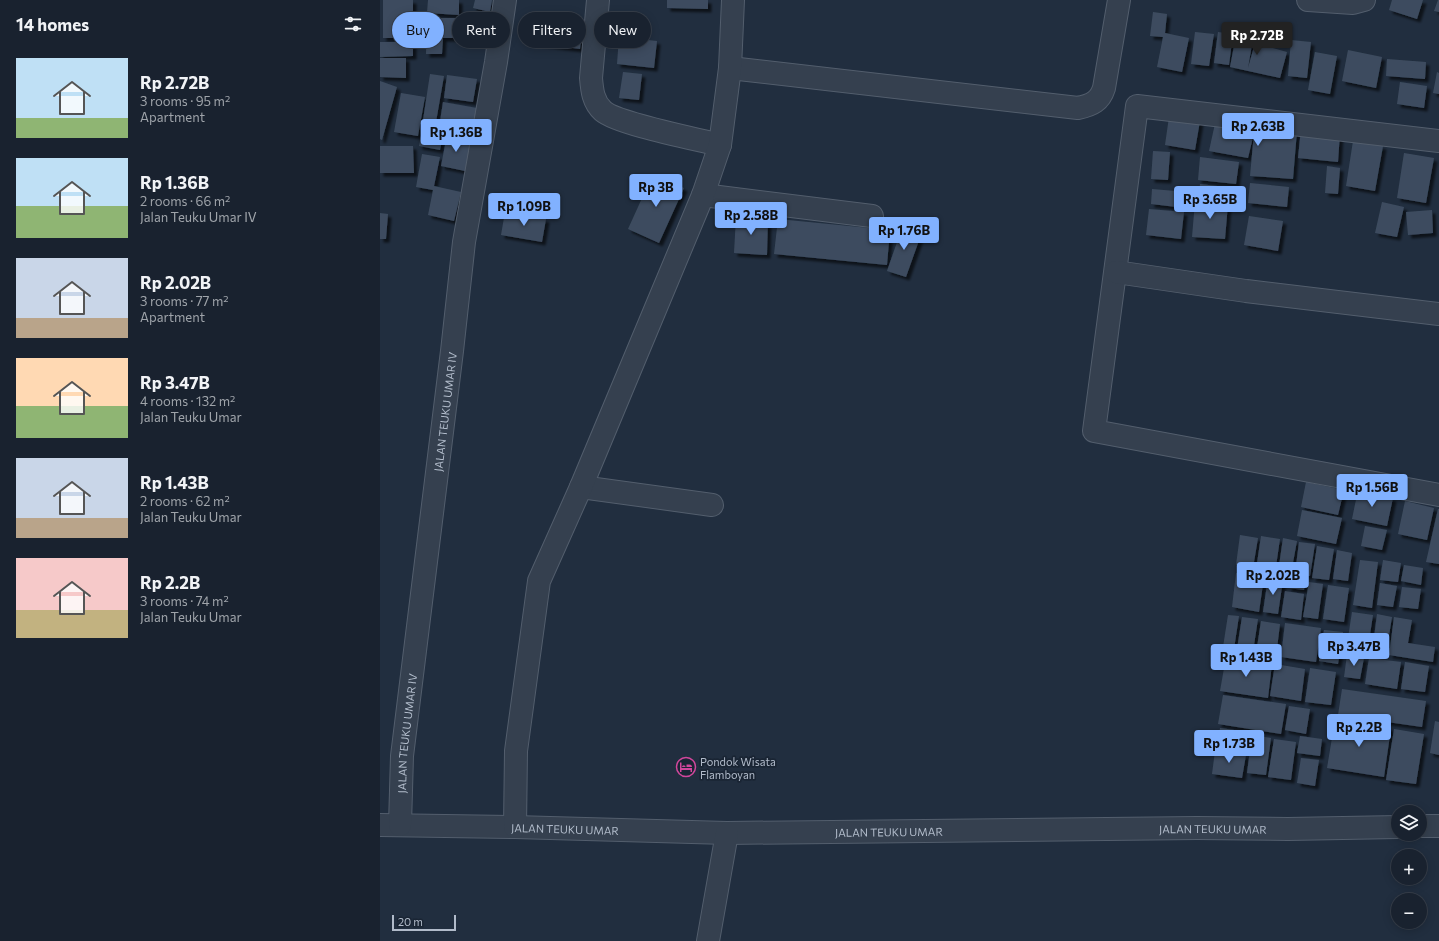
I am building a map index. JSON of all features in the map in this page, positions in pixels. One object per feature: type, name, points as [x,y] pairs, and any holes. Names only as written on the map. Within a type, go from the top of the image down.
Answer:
[{"type":"street","name":"JALAN TEUKU UMAR IV","points":[[390,825],[402,756],[464,242],[496,62],[505,0]]},
{"type":"street","points":[[598,0],[591,78],[592,90],[596,103],[604,112],[620,119],[720,145]]},
{"type":"street","points":[[515,827],[516,751],[539,581],[581,487],[702,195],[720,145],[730,68],[733,0]]},
{"type":"street","points":[[730,68],[1078,108],[1090,106],[1101,98],[1104,88],[1119,0]]},
{"type":"street","points":[[1308,0],[1353,3],[1364,0]]},
{"type":"street","points":[[1439,141],[1137,106],[1094,431],[1439,494]]},
{"type":"street","points":[[702,195],[872,216]]},
{"type":"street","points":[[1116,272],[1254,292],[1439,314]]},
{"type":"street","points":[[581,487],[712,505]]},
{"type":"street","name":"JALAN TEUKU UMAR","points":[[390,825],[727,833],[1391,827]]},
{"type":"street","points":[[1427,826],[1439,826]]},
{"type":"street","points":[[708,941],[727,833]]},
{"type":"building","points":[[383,0],[413,0],[413,12],[392,12],[392,38],[383,38]]},
{"type":"building","points":[[428,0],[459,0],[459,12],[452,12],[452,15],[444,14],[444,12],[427,12]]},
{"type":"building","points":[[475,0],[492,0],[490,12],[473,8]]},
{"type":"building","points":[[667,0],[708,0],[708,9],[667,8]]},
{"type":"building","points":[[1392,0],[1423,0],[1417,19],[1389,10]]},
{"type":"building","points":[[1439,0],[1439,12],[1434,11]]},
{"type":"building","points":[[1153,12],[1167,14],[1165,33],[1189,38],[1182,72],[1157,67],[1163,37],[1150,36]]},
{"type":"building","points":[[444,18],[452,18],[452,38],[444,38]]},
{"type":"building","points":[[1237,30],[1254,33],[1248,68],[1255,43],[1287,52],[1280,78],[1230,67]]},
{"type":"building","points":[[1195,32],[1214,34],[1209,66],[1191,64]]},
{"type":"building","points":[[1218,32],[1233,34],[1229,65],[1214,63]]},
{"type":"building","points":[[651,40],[657,41],[654,68],[617,64],[618,48],[651,48]]},
{"type":"building","points":[[1291,40],[1311,42],[1307,78],[1288,76]]},
{"type":"building","points":[[380,42],[392,42],[392,48],[413,48],[413,56],[380,57]]},
{"type":"building","points":[[426,48],[442,48],[442,54],[426,54]]},
{"type":"building","points":[[1348,50],[1382,57],[1376,88],[1342,81]]},
{"type":"building","points":[[1315,52],[1337,56],[1330,94],[1308,90]]},
{"type":"building","points":[[380,58],[406,58],[406,78],[380,77]]},
{"type":"building","points":[[1387,59],[1426,62],[1425,79],[1386,76]]},
{"type":"building","points":[[623,72],[642,74],[639,100],[619,98]]},
{"type":"building","points":[[1437,72],[1439,73],[1439,94],[1433,93]]},
{"type":"building","points":[[430,74],[444,76],[436,122],[423,120]]},
{"type":"building","points":[[447,75],[477,79],[473,102],[444,98]]},
{"type":"building","points":[[380,81],[397,87],[382,140],[380,139]]},
{"type":"building","points":[[1400,82],[1427,86],[1424,108],[1397,104]]},
{"type":"building","points":[[401,93],[425,97],[418,136],[394,132]]},
{"type":"building","points":[[443,102],[477,108],[472,133],[439,128]]},
{"type":"building","points":[[1169,117],[1200,121],[1195,150],[1165,145]]},
{"type":"building","points":[[1216,119],[1297,131],[1293,179],[1250,176],[1254,133],[1248,158],[1209,151]]},
{"type":"building","points":[[1301,129],[1340,133],[1338,162],[1298,158]]},
{"type":"building","points":[[422,131],[443,135],[440,150],[419,146]]},
{"type":"building","points":[[447,135],[471,139],[465,171],[441,166]]},
{"type":"building","points":[[1353,141],[1383,146],[1375,191],[1346,186]]},
{"type":"building","points":[[380,146],[413,146],[414,173],[380,173]]},
{"type":"building","points":[[1153,151],[1170,152],[1168,180],[1151,179]]},
{"type":"building","points":[[1404,153],[1434,158],[1426,203],[1397,198]]},
{"type":"building","points":[[422,154],[440,157],[434,186],[461,192],[454,221],[428,215],[433,190],[416,187]]},
{"type":"building","points":[[1200,157],[1239,162],[1236,184],[1198,180]]},
{"type":"building","points":[[1327,166],[1340,168],[1338,194],[1325,193]]},
{"type":"building","points":[[653,174],[684,188],[659,243],[628,229]]},
{"type":"building","points":[[1250,183],[1289,187],[1287,207],[1248,203]]},
{"type":"building","points":[[1200,184],[1234,188],[1233,202],[1198,199]]},
{"type":"building","points":[[1152,189],[1187,192],[1185,208],[1151,204]]},
{"type":"building","points":[[1195,202],[1228,204],[1225,239],[1192,237]]},
{"type":"building","points":[[1382,202],[1404,207],[1397,237],[1375,233]]},
{"type":"building","points":[[1149,209],[1184,212],[1181,239],[1146,235]]},
{"type":"building","points":[[1432,210],[1433,233],[1408,235],[1406,212]]},
{"type":"building","points":[[505,212],[546,219],[542,242],[501,235]]},
{"type":"building","points":[[380,213],[388,214],[386,239],[380,239]]},
{"type":"building","points":[[1249,216],[1283,221],[1278,251],[1244,245]]},
{"type":"building","points":[[736,217],[768,218],[767,255],[734,253]]},
{"type":"building","points":[[778,219],[890,230],[887,265],[774,254]]},
{"type":"building","points":[[903,225],[922,232],[906,277],[887,271]]},
{"type":"building","points":[[1306,482],[1344,490],[1338,515],[1301,507]]},
{"type":"building","points":[[1358,490],[1393,498],[1387,526],[1352,519]]},
{"type":"building","points":[[1405,501],[1434,508],[1427,540],[1398,534]]},
{"type":"building","points":[[1439,509],[1439,564],[1426,562]]},
{"type":"building","points":[[1302,510],[1342,518],[1336,544],[1297,536]]},
{"type":"building","points":[[1365,526],[1387,530],[1382,550],[1361,546]]},
{"type":"building","points":[[1240,535],[1258,538],[1253,568],[1236,565]]},
{"type":"building","points":[[1261,536],[1280,539],[1275,573],[1256,570]]},
{"type":"building","points":[[1283,538],[1297,541],[1292,568],[1279,566]]},
{"type":"building","points":[[1299,542],[1315,544],[1310,576],[1295,574]]},
{"type":"building","points":[[1317,546],[1334,549],[1329,580],[1312,578]]},
{"type":"building","points":[[1337,550],[1352,553],[1348,581],[1333,579]]},
{"type":"building","points":[[1360,560],[1378,562],[1372,608],[1353,605]]},
{"type":"building","points":[[1383,560],[1401,563],[1398,582],[1380,580]]},
{"type":"building","points":[[1404,565],[1423,568],[1421,585],[1401,581]]},
{"type":"building","points":[[1236,573],[1264,577],[1259,612],[1232,607]]},
{"type":"building","points":[[1290,577],[1306,580],[1304,590],[1288,588]]},
{"type":"building","points":[[1268,578],[1283,580],[1278,614],[1263,612]]},
{"type":"building","points":[[1309,582],[1323,584],[1318,619],[1303,617]]},
{"type":"building","points":[[1380,583],[1397,586],[1393,607],[1377,605]]},
{"type":"building","points":[[1328,585],[1349,588],[1344,622],[1323,619]]},
{"type":"building","points":[[1402,587],[1421,589],[1418,609],[1399,607]]},
{"type":"building","points":[[1285,591],[1304,594],[1301,620],[1281,617]]},
{"type":"building","points":[[1352,612],[1373,615],[1367,654],[1346,651]]},
{"type":"building","points":[[1377,614],[1392,617],[1387,648],[1373,646]]},
{"type":"building","points":[[1228,615],[1239,616],[1234,649],[1223,647]]},
{"type":"building","points":[[1242,617],[1258,619],[1253,652],[1237,649]]},
{"type":"building","points":[[1394,617],[1412,620],[1408,643],[1435,647],[1433,662],[1389,655]]},
{"type":"building","points":[[1261,621],[1280,624],[1276,657],[1256,654]]},
{"type":"building","points":[[1285,623],[1321,628],[1316,662],[1281,657]]},
{"type":"building","points":[[1324,630],[1343,632],[1338,664],[1319,661]]},
{"type":"building","points":[[1347,655],[1364,658],[1360,679],[1344,677]]},
{"type":"building","points":[[1226,657],[1272,664],[1268,698],[1220,691]]},
{"type":"building","points":[[1369,658],[1401,662],[1397,689],[1365,684]]},
{"type":"building","points":[[1405,662],[1429,666],[1425,692],[1401,689]]},
{"type":"building","points":[[1275,664],[1305,669],[1301,701],[1270,696]]},
{"type":"building","points":[[1310,668],[1336,672],[1331,705],[1305,702]]},
{"type":"building","points":[[1342,689],[1426,701],[1422,727],[1338,715]]},
{"type":"building","points":[[1223,695],[1286,704],[1281,734],[1218,724]]},
{"type":"building","points":[[1289,706],[1310,709],[1306,734],[1285,730]]},
{"type":"building","points":[[1335,720],[1391,728],[1384,777],[1327,768]]},
{"type":"building","points":[[1435,721],[1439,722],[1439,755],[1430,753]]},
{"type":"building","points":[[1220,728],[1249,732],[1246,752],[1217,747]]},
{"type":"building","points":[[1394,729],[1424,734],[1416,784],[1386,780]]},
{"type":"building","points":[[1252,735],[1271,738],[1266,775],[1247,773]]},
{"type":"building","points":[[1300,736],[1322,739],[1320,756],[1297,753]]},
{"type":"building","points":[[1274,739],[1296,742],[1291,780],[1268,777]]},
{"type":"building","points":[[1215,751],[1246,755],[1242,778],[1212,774]]},
{"type":"building","points":[[1301,758],[1319,760],[1315,786],[1297,783]]},
{"type":"place","name":"Pondok Wisata Flamboyan","points":[[686,767]]}]
